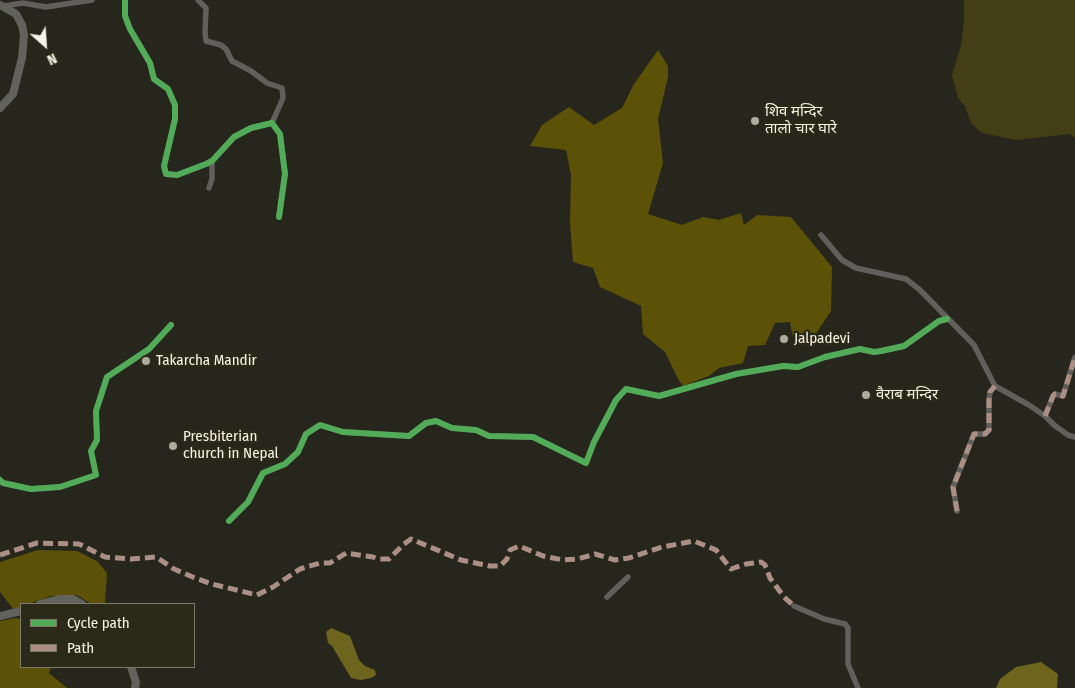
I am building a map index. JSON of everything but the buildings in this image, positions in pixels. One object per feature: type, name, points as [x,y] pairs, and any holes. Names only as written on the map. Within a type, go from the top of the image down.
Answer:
[{"type":"main road","points":[[0,108],[13,94],[22,58],[24,35],[22,25],[16,14],[2,6]]},
{"type":"main road","points":[[44,603],[66,598],[74,599],[80,603]]},
{"type":"main road","points":[[0,616],[20,611]]},
{"type":"main road","points":[[131,668],[136,682],[135,688]]},
{"type":"street","points":[[2,6],[23,3],[46,7],[92,0]]},
{"type":"street","points":[[125,0],[125,16],[130,29],[150,63],[154,79],[168,90],[175,105],[175,119],[164,166],[166,174],[177,175],[212,161],[234,137],[251,128],[272,123]]},
{"type":"street","points":[[198,0],[206,8],[204,32],[206,41],[221,45],[226,49],[232,61],[252,71],[267,83],[282,88],[283,98],[272,123]]},
{"type":"street","points":[[272,123],[280,134],[283,153],[284,186],[279,217]]},
{"type":"street","points":[[210,188],[212,161]]},
{"type":"street","points":[[821,235],[842,260],[856,268],[906,279],[920,290],[974,346],[995,386],[1029,405],[1045,416],[1054,426],[1075,437]]},
{"type":"street","points":[[229,521],[248,502],[263,472],[285,464],[298,452],[306,434],[320,425],[343,432],[409,436],[426,423],[436,421],[452,428],[476,430],[489,436],[533,437],[586,463],[594,442],[616,400],[626,389],[659,396],[736,374],[783,366],[798,367],[825,357],[860,349],[874,352],[881,351],[904,346],[939,321],[947,320]]},
{"type":"street","points":[[0,480],[3,483],[31,489],[60,488],[96,475],[92,451],[97,440],[96,411],[107,377],[149,349],[171,325]]},
{"type":"street","points":[[1045,416],[1053,396],[1055,394],[1063,396],[1075,357]]},
{"type":"street","points":[[957,511],[953,487],[974,434],[988,432],[990,392],[995,386]]},
{"type":"street","points":[[606,597],[628,577]]},
{"type":"street","points":[[794,606],[845,624],[848,628],[848,664],[858,688]]},
{"type":"shaded area","points":[[964,0],[1075,0],[1075,138],[1070,134],[1016,140],[982,133],[971,123],[965,106],[958,98],[952,75],[961,45]]},
{"type":"shaded area","points":[[658,50],[668,66],[668,77],[658,119],[663,163],[648,214],[682,225],[703,217],[719,220],[741,213],[744,225],[757,215],[791,217],[832,267],[831,311],[815,335],[799,345],[792,334],[790,322],[775,323],[765,345],[748,346],[743,363],[719,368],[709,376],[683,386],[665,352],[643,334],[641,306],[600,287],[593,268],[573,262],[570,223],[571,175],[566,150],[530,146],[542,125],[569,107],[594,125],[622,108],[634,84]]},
{"type":"shaded area","points":[[38,550],[77,551],[97,561],[107,573],[105,603],[89,603],[77,595],[51,596],[32,603],[20,603],[20,607],[14,610],[0,592],[0,562]]},
{"type":"shaded area","points":[[20,619],[20,668],[51,668],[49,673],[67,688],[0,688],[0,621]]},
{"type":"shaded area","points":[[331,628],[350,636],[359,660],[365,666],[375,670],[376,675],[361,680],[351,678],[332,646],[328,643],[326,632]]},
{"type":"shaded area","points":[[1041,662],[1058,674],[1057,688],[996,688],[1000,679],[1016,667]]},
{"type":"marked path","points":[[1045,416],[1053,396],[1055,394],[1063,396],[1075,357]]},
{"type":"marked path","points":[[957,511],[953,487],[974,434],[985,434],[989,430],[990,392],[995,386]]},
{"type":"marked path","points":[[0,555],[37,543],[79,544],[105,557],[131,559],[156,557],[174,569],[195,578],[257,595],[300,569],[320,563],[330,563],[346,553],[378,559],[389,559],[411,539],[461,560],[490,566],[500,566],[507,559],[510,550],[519,546],[543,556],[563,560],[578,559],[595,554],[615,560],[629,558],[662,547],[694,541],[716,550],[731,569],[761,562],[765,565],[770,578],[784,597],[794,606]]},
{"type":"cycle path","points":[[125,0],[125,16],[130,29],[150,63],[154,79],[168,89],[175,105],[175,119],[164,166],[166,174],[177,175],[206,164],[212,161],[234,137],[251,128],[272,123],[280,134],[285,174],[279,217]]},
{"type":"cycle path","points":[[229,521],[248,502],[263,473],[285,464],[298,452],[306,434],[320,425],[343,432],[409,436],[426,423],[436,421],[452,428],[476,430],[489,436],[533,437],[586,463],[594,442],[616,400],[626,389],[659,396],[736,374],[783,366],[798,367],[825,357],[860,349],[874,352],[904,346],[939,321],[947,319]]},
{"type":"cycle path","points":[[0,480],[3,483],[31,489],[60,487],[96,475],[91,451],[97,440],[96,411],[107,377],[149,349],[171,325]]},
{"type":"place","name":"शिव मन्दिर तालो चार घारे","points":[[755,121]]},
{"type":"place","name":"Jalpadevi","points":[[784,339]]},
{"type":"place","name":"Takarcha Mandir","points":[[146,361]]},
{"type":"place","name":"वैराब मन्दिर","points":[[866,395]]},
{"type":"place","name":"Presbiterian church in Nepal","points":[[173,446]]}]
